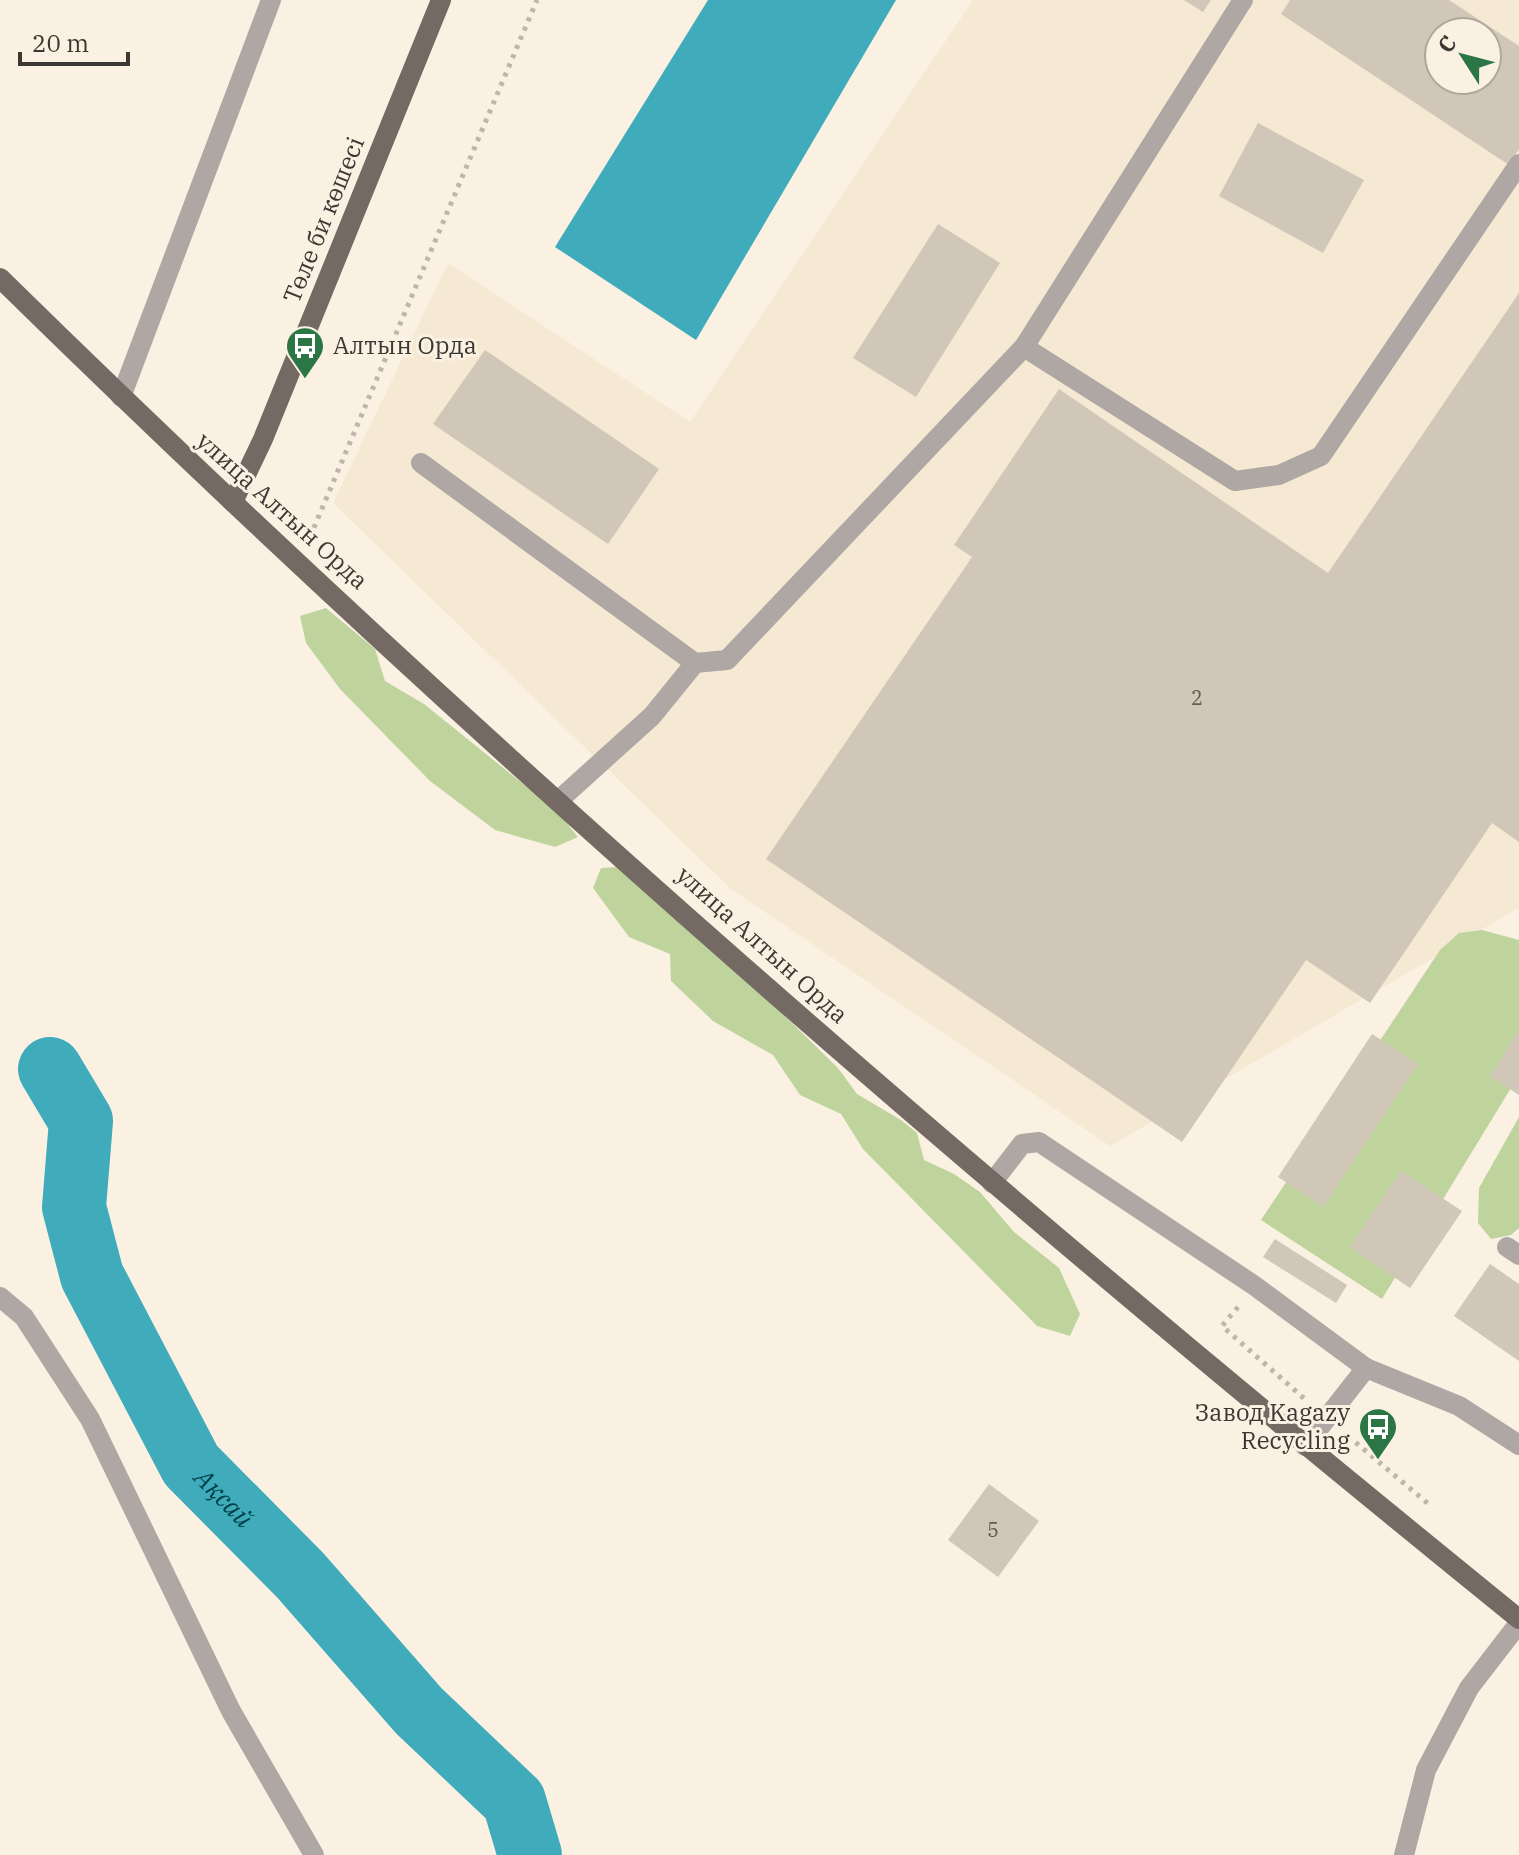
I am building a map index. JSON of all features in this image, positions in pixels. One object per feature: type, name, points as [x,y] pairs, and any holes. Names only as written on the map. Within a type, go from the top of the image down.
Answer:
[{"type":"main road","name":"Төле би көшесі","points":[[233,502],[263,439],[441,0]]},
{"type":"main road","name":"улица Алтын Орда","points":[[0,278],[121,397],[299,563],[559,800],[992,1183],[1519,1621]]},
{"type":"street","points":[[121,397],[271,0]]},
{"type":"street","points":[[421,463],[695,663],[727,660],[1024,347],[1243,0]]},
{"type":"street","points":[[1024,347],[1235,481],[1279,475],[1321,456],[1519,164]]},
{"type":"street","points":[[559,800],[652,716],[695,663]]},
{"type":"street","points":[[992,1183],[1022,1144],[1039,1142],[1255,1286],[1366,1368],[1459,1406],[1519,1445]]},
{"type":"street","points":[[0,1297],[24,1317],[90,1419],[231,1711],[314,1855]]},
{"type":"street","points":[[1305,1446],[1366,1368]]},
{"type":"street","points":[[1404,1855],[1426,1770],[1469,1688],[1519,1621]]},
{"type":"path","points":[[299,563],[537,0]]},
{"type":"path","points":[[1255,1286],[1222,1326],[1437,1512]]},
{"type":"shaded area","points":[[973,0],[1519,0],[1519,908],[1110,1146],[731,889],[333,503],[448,263],[690,422]]},
{"type":"green space","points":[[326,608],[375,649],[385,681],[424,704],[558,812],[578,837],[555,847],[495,830],[430,781],[340,689],[306,643],[300,616]]},
{"type":"green space","points":[[618,867],[741,973],[838,1068],[857,1094],[917,1133],[924,1160],[954,1174],[980,1192],[1014,1232],[1059,1268],[1080,1314],[1070,1336],[1037,1326],[863,1149],[841,1114],[800,1095],[773,1055],[713,1021],[671,981],[670,954],[629,937],[593,888],[601,868]]},
{"type":"green space","points":[[1482,930],[1519,940],[1519,1075],[1382,1299],[1261,1220],[1440,950],[1459,933]]},
{"type":"green space","points":[[1519,1117],[1519,1228],[1511,1235],[1491,1239],[1478,1223],[1479,1188]]},
{"type":"water","points":[[708,0],[896,0],[696,340],[555,247]]},
{"type":"building","points":[[1184,0],[1211,0],[1203,12]]},
{"type":"building","points":[[1290,0],[1449,0],[1473,16],[1423,16],[1423,96],[1503,96],[1503,35],[1519,46],[1519,149],[1509,165],[1281,14]]},
{"type":"building","points":[[1258,123],[1364,180],[1323,253],[1219,196]]},
{"type":"building","points":[[938,224],[1000,263],[916,397],[853,358]]},
{"type":"building","points":[[1519,293],[1519,842],[1492,823],[1370,1003],[1306,960],[1182,1142],[766,859],[972,557],[954,545],[1059,389],[1328,573]]},
{"type":"building","points":[[485,350],[659,469],[608,544],[433,424]]},
{"type":"building","points":[[1519,1030],[1519,1095],[1490,1076]]},
{"type":"building","points":[[1372,1034],[1418,1064],[1323,1207],[1278,1177]]},
{"type":"building","points":[[1401,1171],[1462,1211],[1410,1288],[1350,1247]]},
{"type":"building","points":[[1275,1239],[1347,1285],[1336,1303],[1263,1257]]},
{"type":"building","points":[[1490,1264],[1519,1284],[1519,1361],[1454,1316]]},
{"type":"building","points":[[989,1484],[1039,1521],[998,1577],[948,1540]]},
{"type":"waterway","name":"Ақсай","points":[[50,1069],[81,1121],[74,1207],[92,1276],[191,1465],[300,1575],[419,1711],[514,1801],[530,1855]]},
{"type":"place","name":"Алтын Орда","points":[[305,380]]},
{"type":"place","name":"Завод Kagazy Recycling","points":[[1378,1461]]}]
